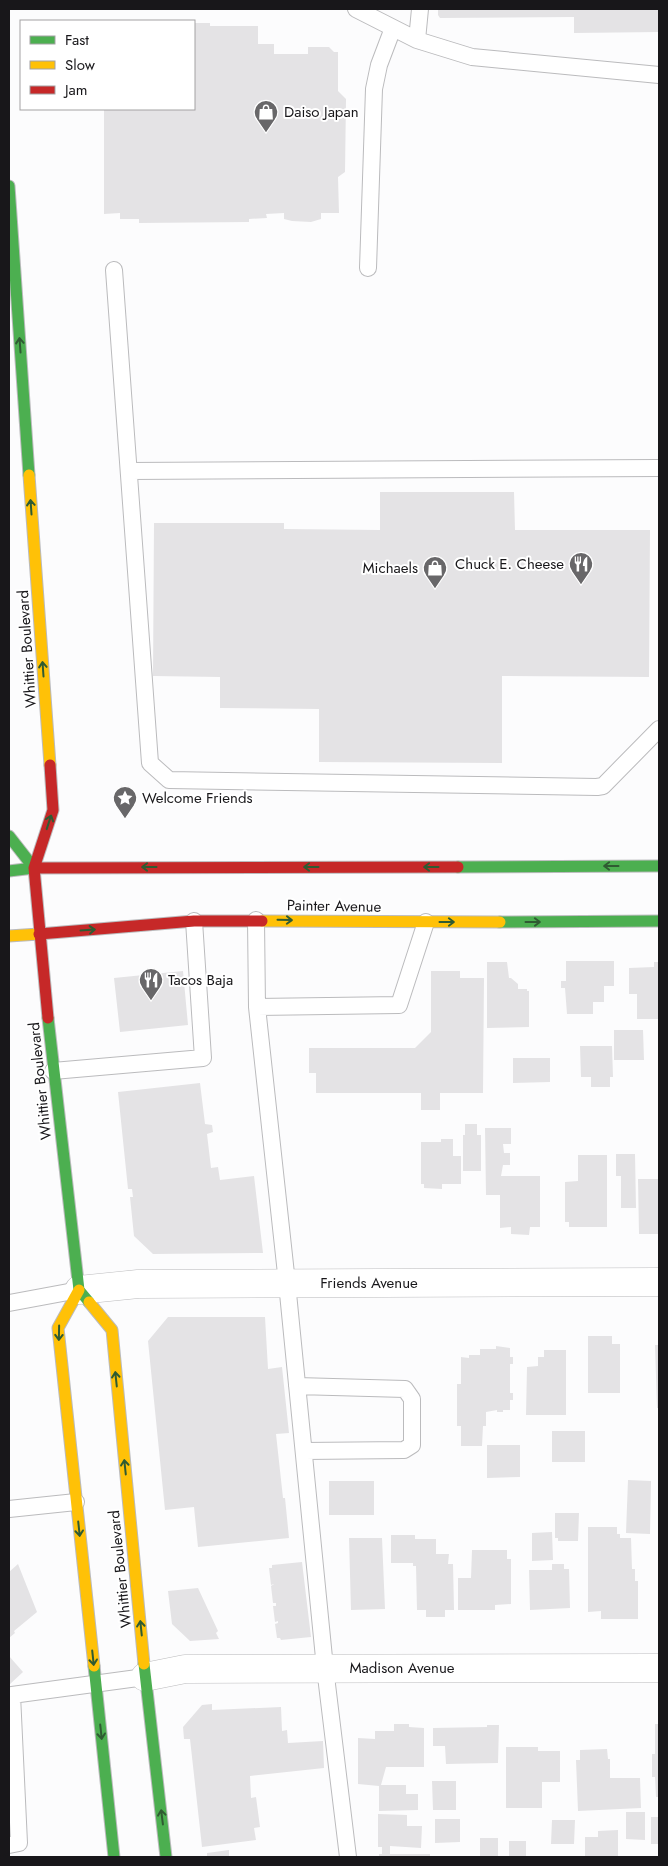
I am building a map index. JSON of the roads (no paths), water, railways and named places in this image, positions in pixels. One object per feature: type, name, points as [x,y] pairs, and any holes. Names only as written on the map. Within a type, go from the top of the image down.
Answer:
[{"type":"main road","name":"Whittier Boulevard","points":[[9,186],[53,810],[34,868],[39,934],[79,1290],[112,1330],[145,1677],[166,1857]]},
{"type":"main road","points":[[9,836],[34,868]]},
{"type":"main road","points":[[9,871],[34,868],[659,866]]},
{"type":"main road","name":"Painter Avenue","points":[[9,936],[194,921],[659,921]]},
{"type":"main road","points":[[79,1290],[58,1328],[114,1857]]},
{"type":"street","name":"Friends Avenue","points":[[79,1290],[138,1284],[659,1282]]},
{"type":"street","name":"Madison Avenue","points":[[145,1677],[185,1669],[659,1668]]},
{"type":"lane","points":[[356,9],[417,40],[472,57],[659,75]]},
{"type":"lane","points":[[417,40],[420,9]]},
{"type":"lane","points":[[368,268],[374,89],[379,65],[393,28]]},
{"type":"lane","points":[[114,270],[150,763],[169,780],[597,787],[603,786],[659,728]]},
{"type":"lane","points":[[129,472],[659,468]]},
{"type":"lane","points":[[256,920],[257,1007],[287,1283],[325,1668],[348,1857]]},
{"type":"lane","points":[[54,1071],[203,1058],[194,921]]},
{"type":"lane","points":[[257,1007],[399,1005],[426,922]]},
{"type":"lane","points":[[9,1302],[79,1290]]},
{"type":"lane","points":[[297,1386],[405,1389],[412,1399],[412,1445],[404,1450],[304,1451]]},
{"type":"lane","points":[[9,1509],[76,1502]]},
{"type":"lane","points":[[9,1845],[18,1843],[10,1696],[145,1677]]},
{"type":"place","name":"Daiso Japan","points":[[266,133]]},
{"type":"place","name":"Chuck E. Cheese","points":[[581,585]]},
{"type":"place","name":"Michaels","points":[[435,589]]},
{"type":"place","name":"Welcome Friends","points":[[125,819]]},
{"type":"place","name":"Tacos Baja","points":[[151,1001]]}]
